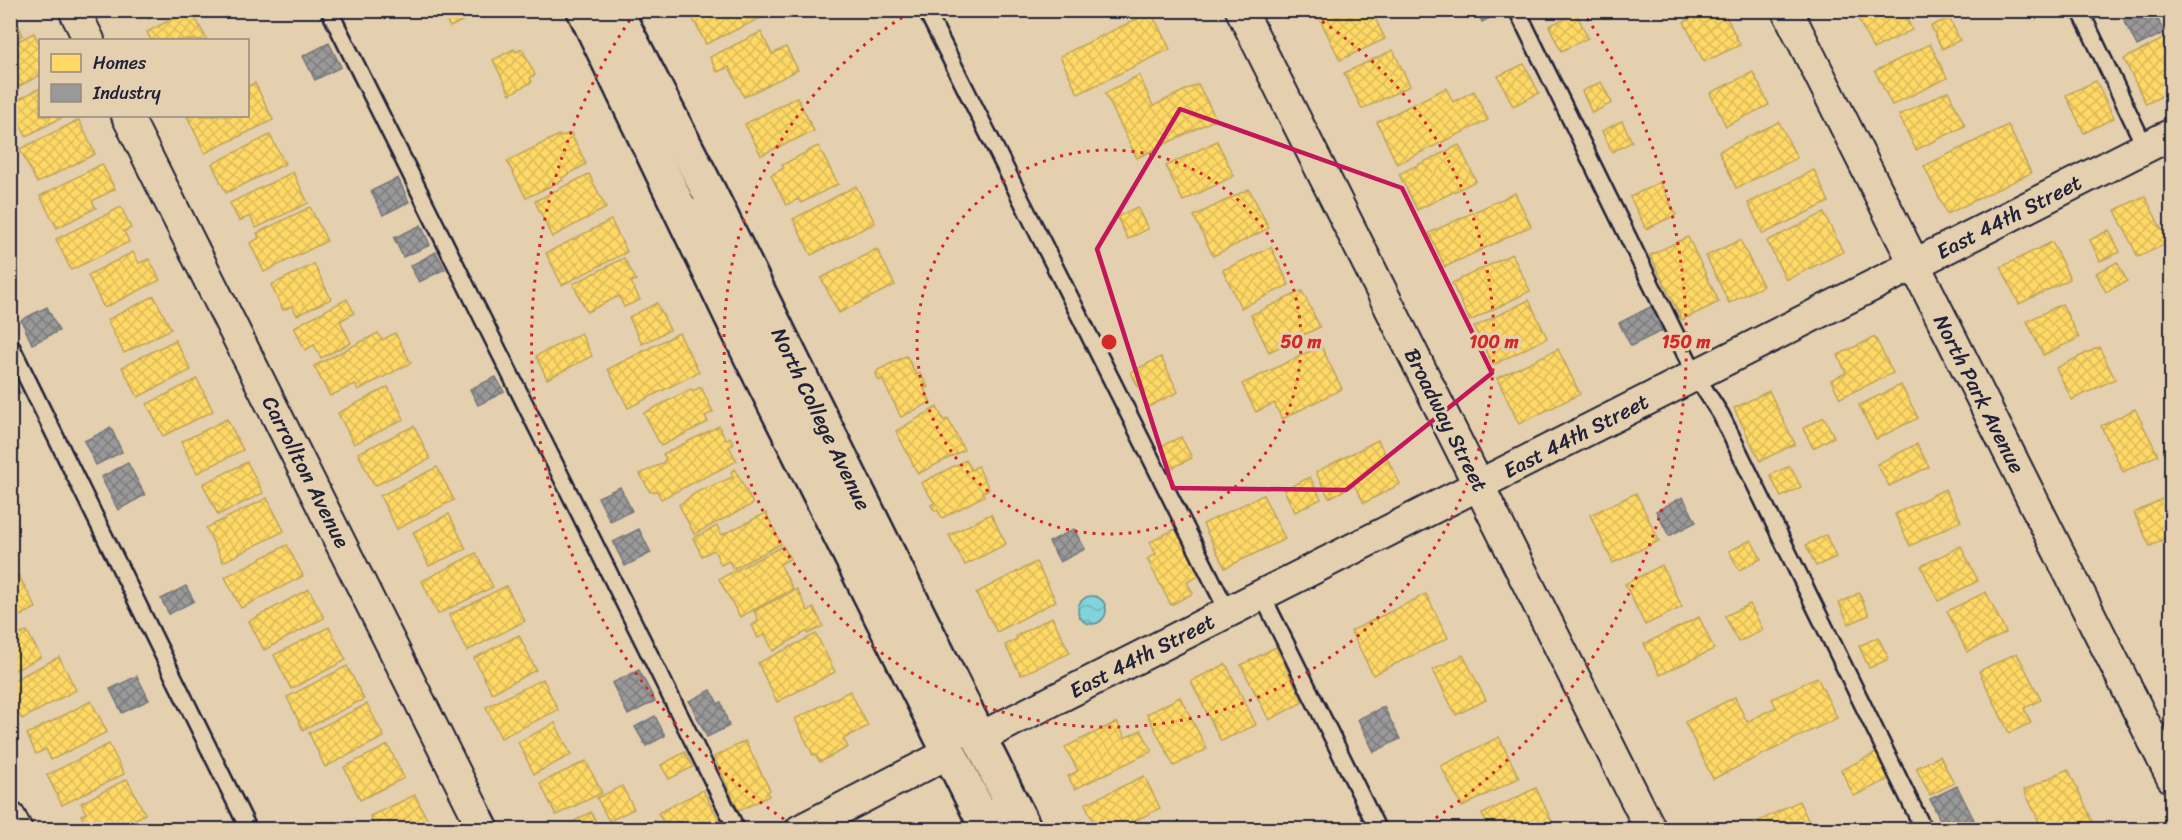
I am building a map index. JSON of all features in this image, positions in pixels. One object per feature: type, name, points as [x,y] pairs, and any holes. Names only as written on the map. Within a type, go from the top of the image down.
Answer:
[{"type":"main road","name":"North College Avenue","points":[[584,10],[750,355],[966,748],[1025,830]]},
{"type":"main road","name":"North College Avenue","points":[[615,10],[709,192],[966,748],[988,830]]},
{"type":"street","points":[[74,10],[88,39]]},
{"type":"street","name":"Broadway Street","points":[[1241,10],[1652,830]]},
{"type":"street","name":"North Park Avenue","points":[[1787,10],[2172,778]]},
{"type":"street","name":"Carrollton Avenue","points":[[128,117],[484,830]]},
{"type":"street","name":"East 44th Street","points":[[800,830],[966,748],[1228,612],[2172,134]]},
{"type":"street","points":[[10,817],[17,830]]},
{"type":"lane","points":[[329,10],[737,830]]},
{"type":"lane","points":[[599,10],[673,159]]},
{"type":"lane","points":[[926,10],[1228,612]]},
{"type":"lane","points":[[1517,10],[1696,376],[1721,415],[1924,830]]},
{"type":"lane","points":[[2080,10],[2145,147]]},
{"type":"lane","name":"North College Avenue","points":[[689,191],[966,748]]},
{"type":"lane","points":[[10,344],[249,830]]},
{"type":"lane","points":[[1262,595],[1378,830]]},
{"type":"lane","points":[[988,794],[1006,830]]},
{"type":"highlighted area","points":[[1180,109],[1402,188],[1492,373],[1346,490],[1173,488],[1097,249]]},
{"type":"water","points":[[1092,596],[1102,600],[1106,610],[1102,620],[1092,624],[1082,620],[1078,610],[1082,600]]},
{"type":"building: Homes","points":[[10,10],[23,11],[14,16],[23,35],[10,41]]},
{"type":"building: Homes","points":[[145,10],[166,10],[149,19]]},
{"type":"building: Homes","points":[[191,10],[206,39],[150,39],[147,32]]},
{"type":"building: Homes","points":[[441,10],[484,10],[450,27]]},
{"type":"building: Homes","points":[[700,10],[762,10],[765,16],[706,44],[691,15]]},
{"type":"building: Homes","points":[[1328,10],[1371,10],[1385,39],[1340,60],[1318,15]]},
{"type":"building: Homes","points":[[1708,10],[1723,10],[1740,45],[1704,62],[1684,22]]},
{"type":"building: Homes","points":[[1854,10],[1903,10],[1912,30],[1873,49]]},
{"type":"building: Homes","points":[[1151,12],[1170,49],[1078,94],[1060,56]]},
{"type":"building: Homes","points":[[1576,13],[1588,38],[1561,51],[1549,26]]},
{"type":"building: Homes","points":[[1949,18],[1960,40],[1942,49],[1931,26]]},
{"type":"building: Homes","points":[[761,32],[772,54],[786,47],[798,70],[744,97],[729,67],[717,72],[710,57]]},
{"type":"building: Homes","points":[[34,33],[39,44],[39,76],[10,91],[10,45]]},
{"type":"building: Homes","points":[[2165,38],[2172,50],[2172,91],[2146,104],[2124,59]]},
{"type":"building: Homes","points":[[1930,44],[1947,78],[1892,105],[1875,71]]},
{"type":"building: Homes","points":[[514,49],[516,52],[522,49],[535,75],[530,78],[532,82],[510,94],[493,60]]},
{"type":"building: Homes","points":[[1393,50],[1410,86],[1362,109],[1344,73]]},
{"type":"building: Homes","points":[[1524,64],[1539,93],[1513,106],[1498,76]]},
{"type":"building: Homes","points":[[1753,72],[1769,105],[1726,126],[1710,93]]},
{"type":"building: Homes","points":[[1139,75],[1153,106],[1198,84],[1216,119],[1137,158],[1105,93]]},
{"type":"building: Homes","points":[[2096,81],[2114,118],[2084,133],[2066,95]]},
{"type":"building: Homes","points":[[1601,82],[1612,103],[1592,113],[1582,91]]},
{"type":"building: Homes","points":[[255,83],[273,120],[205,153],[187,117],[249,117],[249,86]]},
{"type":"building: Homes","points":[[1446,88],[1453,102],[1474,91],[1488,120],[1397,164],[1377,122]]},
{"type":"building: Homes","points":[[39,89],[39,117],[63,117],[26,136],[10,104]]},
{"type":"building: Homes","points":[[1948,91],[1965,126],[1916,150],[1899,115]]},
{"type":"building: Homes","points":[[797,97],[814,131],[761,155],[745,124]]},
{"type":"building: Homes","points":[[79,120],[95,154],[37,183],[20,149]]},
{"type":"building: Homes","points":[[1622,121],[1632,142],[1612,152],[1602,131]]},
{"type":"building: Homes","points":[[1779,122],[1797,158],[1736,188],[1719,151]]},
{"type":"building: Homes","points":[[2008,125],[2031,173],[1947,214],[1924,166]]},
{"type":"building: Homes","points":[[571,133],[586,164],[562,178],[563,180],[526,198],[507,161],[559,135],[560,137]]},
{"type":"building: Homes","points":[[270,135],[285,164],[226,193],[212,164]]},
{"type":"building: Homes","points":[[1217,141],[1234,176],[1183,201],[1166,166]]},
{"type":"building: Homes","points":[[1459,145],[1476,181],[1417,210],[1399,174]]},
{"type":"building: Homes","points":[[818,146],[838,184],[801,203],[798,199],[786,205],[771,175],[784,168],[782,165]]},
{"type":"building: Homes","points":[[102,164],[115,189],[92,201],[96,208],[57,228],[40,196]]},
{"type":"building: Homes","points":[[1814,170],[1829,202],[1763,234],[1748,203]]},
{"type":"building: Homes","points":[[293,172],[308,203],[256,228],[250,216],[239,221],[230,203]]},
{"type":"building: Homes","points":[[589,174],[606,208],[552,237],[535,201]]},
{"type":"building: Homes","points":[[1660,182],[1676,215],[1646,229],[1630,197]]},
{"type":"building: Homes","points":[[856,186],[875,223],[811,255],[793,219]]},
{"type":"building: Homes","points":[[1249,189],[1269,228],[1213,256],[1194,216]]},
{"type":"building: Homes","points":[[1515,193],[1531,226],[1445,267],[1429,233]]},
{"type":"building: Homes","points":[[2145,196],[2168,243],[2138,257],[2115,210]]},
{"type":"building: Homes","points":[[121,207],[131,228],[124,231],[129,242],[71,270],[56,239]]},
{"type":"building: Homes","points":[[310,207],[327,241],[264,272],[250,243],[259,238],[257,233]]},
{"type":"building: Homes","points":[[1137,207],[1148,229],[1128,239],[1117,217]]},
{"type":"building: Homes","points":[[1824,213],[1843,252],[1786,280],[1767,241]]},
{"type":"building: Homes","points":[[611,220],[627,252],[562,285],[546,253]]},
{"type":"building: Homes","points":[[2109,230],[2120,252],[2100,261],[2090,240]]},
{"type":"building: Homes","points":[[1688,237],[1719,302],[1682,320],[1650,255]]},
{"type":"building: Homes","points":[[1740,240],[1763,286],[1729,303],[1706,256]]},
{"type":"building: Homes","points":[[2052,242],[2070,279],[2019,304],[2001,267]]},
{"type":"building: Homes","points":[[1271,247],[1289,285],[1241,308],[1223,270]]},
{"type":"building: Homes","points":[[877,249],[895,285],[839,313],[821,278]]},
{"type":"building: Homes","points":[[133,252],[139,263],[149,259],[160,280],[104,308],[88,275]]},
{"type":"building: Homes","points":[[1512,254],[1530,291],[1470,321],[1452,283]]},
{"type":"building: Homes","points":[[624,258],[636,280],[631,282],[640,300],[624,307],[619,296],[587,312],[573,284]]},
{"type":"building: Homes","points":[[2117,262],[2127,281],[2106,292],[2096,273]]},
{"type":"building: Homes","points":[[314,264],[331,299],[297,315],[292,306],[283,310],[271,285]]},
{"type":"building: Homes","points":[[1302,291],[1320,327],[1269,352],[1251,315]]},
{"type":"building: Homes","points":[[154,296],[171,329],[124,353],[107,320]]},
{"type":"building: Homes","points":[[347,299],[354,313],[340,321],[351,343],[321,358],[314,345],[305,350],[294,327]]},
{"type":"building: Homes","points":[[1529,300],[1547,338],[1493,365],[1474,327]]},
{"type":"building: Homes","points":[[657,303],[670,330],[642,344],[629,317]]},
{"type":"building: Homes","points":[[2062,304],[2079,338],[2043,355],[2027,321]]},
{"type":"building: Homes","points":[[378,333],[382,340],[395,333],[411,363],[358,390],[355,384],[330,396],[314,366]]},
{"type":"building: Homes","points":[[581,333],[592,356],[547,379],[536,356]]},
{"type":"building: Homes","points":[[679,333],[699,372],[628,408],[608,369]]},
{"type":"building: Homes","points":[[1875,337],[1893,373],[1840,398],[1831,380],[1846,373],[1838,355]]},
{"type":"building: Homes","points":[[175,340],[191,370],[138,397],[122,367]]},
{"type":"building: Homes","points":[[1321,346],[1342,389],[1282,419],[1274,403],[1256,412],[1242,384]]},
{"type":"building: Homes","points":[[2099,347],[2115,379],[2072,400],[2056,368]]},
{"type":"building: Homes","points":[[1558,349],[1580,394],[1519,424],[1497,378]]},
{"type":"building: Homes","points":[[906,356],[917,375],[920,373],[928,387],[924,389],[931,402],[901,417],[882,379],[879,381],[876,374],[878,370]]},
{"type":"building: Homes","points":[[1161,357],[1178,392],[1148,407],[1131,372]]},
{"type":"building: Homes","points":[[197,379],[213,411],[163,436],[147,404]]},
{"type":"building: Homes","points":[[1901,385],[1918,418],[1876,439],[1859,405]]},
{"type":"building: Homes","points":[[388,387],[404,419],[354,444],[338,413]]},
{"type":"building: Homes","points":[[701,387],[713,412],[705,416],[708,422],[661,446],[644,413],[691,389],[693,391]]},
{"type":"building: Homes","points":[[1769,391],[1795,444],[1760,461],[1734,408]]},
{"type":"building: Homes","points":[[937,407],[944,421],[948,419],[964,450],[918,474],[896,431]]},
{"type":"building: Homes","points":[[2135,409],[2158,455],[2123,472],[2101,426]]},
{"type":"building: Homes","points":[[1824,417],[1834,437],[1813,448],[1803,428]]},
{"type":"building: Homes","points":[[227,419],[243,450],[197,473],[181,442]]},
{"type":"building: Homes","points":[[414,426],[430,459],[374,486],[358,453]]},
{"type":"building: Homes","points":[[719,426],[726,440],[730,437],[734,444],[729,447],[737,461],[661,499],[657,491],[650,492],[640,474],[663,463],[666,458],[663,454]]},
{"type":"building: Homes","points":[[1181,437],[1192,458],[1172,468],[1161,446]]},
{"type":"building: Homes","points":[[1378,440],[1400,484],[1364,503],[1354,485],[1329,498],[1316,472]]},
{"type":"building: Homes","points":[[1917,444],[1929,467],[1889,486],[1877,464]]},
{"type":"building: Homes","points":[[966,460],[971,470],[978,466],[989,489],[982,492],[984,496],[942,518],[937,509],[935,511],[931,505],[935,503],[921,483]]},
{"type":"building: Homes","points":[[247,462],[263,493],[218,515],[203,484]]},
{"type":"building: Homes","points":[[1790,466],[1801,487],[1781,497],[1770,475]]},
{"type":"building: Homes","points":[[437,467],[454,500],[397,529],[380,496]]},
{"type":"building: Homes","points":[[735,469],[753,504],[694,534],[679,505],[697,492],[733,477],[731,472]]},
{"type":"building: Homes","points":[[1310,477],[1321,499],[1295,512],[1284,490]]},
{"type":"building: Homes","points":[[1945,489],[1961,521],[1910,546],[1895,514]]},
{"type":"building: Homes","points":[[1636,493],[1659,541],[1613,563],[1590,515]]},
{"type":"building: Homes","points":[[2172,494],[2172,536],[2150,546],[2134,513]]},
{"type":"building: Homes","points":[[1263,495],[1285,539],[1225,568],[1203,524]]},
{"type":"building: Homes","points":[[267,498],[284,531],[223,562],[206,528]]},
{"type":"building: Homes","points":[[766,513],[781,544],[733,569],[729,561],[721,565],[714,550],[702,556],[693,538],[717,526],[722,535]]},
{"type":"building: Homes","points":[[449,514],[466,549],[429,566],[413,532]]},
{"type":"building: Homes","points":[[991,514],[1006,544],[965,565],[949,535]]},
{"type":"building: Homes","points":[[1175,529],[1201,575],[1187,582],[1193,593],[1171,605],[1147,559],[1156,554],[1150,542]]},
{"type":"building: Homes","points":[[1826,535],[1836,557],[1816,566],[1806,545]]},
{"type":"building: Homes","points":[[1751,540],[1761,559],[1739,570],[1729,551]]},
{"type":"building: Homes","points":[[287,545],[303,576],[241,608],[225,577]]},
{"type":"building: Homes","points":[[783,546],[790,559],[780,564],[793,589],[740,617],[719,579]]},
{"type":"building: Homes","points":[[1961,546],[1978,581],[1938,601],[1921,566]]},
{"type":"building: Homes","points":[[10,553],[17,567],[10,570]]},
{"type":"building: Homes","points":[[476,553],[493,587],[438,614],[422,581]]},
{"type":"building: Homes","points":[[1036,562],[1056,601],[997,632],[976,593]]},
{"type":"building: Homes","points":[[1662,565],[1682,607],[1645,625],[1625,584]]},
{"type":"building: Homes","points":[[19,576],[36,608],[10,621],[10,581]]},
{"type":"building: Homes","points":[[506,586],[525,621],[467,651],[449,615]]},
{"type":"building: Homes","points":[[309,589],[324,618],[264,650],[249,621]]},
{"type":"building: Homes","points":[[797,589],[808,611],[814,608],[823,626],[808,634],[807,631],[773,651],[765,634],[758,638],[752,625],[759,621],[754,611]]},
{"type":"building: Homes","points":[[1986,592],[2006,633],[1967,652],[1947,611]]},
{"type":"building: Homes","points":[[1859,593],[1869,615],[1849,624],[1839,603]]},
{"type":"building: Homes","points":[[1426,594],[1448,638],[1373,675],[1351,631]]},
{"type":"building: Homes","points":[[1750,604],[1763,630],[1738,642],[1725,616]]},
{"type":"building: Homes","points":[[1052,617],[1070,653],[1021,675],[1005,645],[1017,639],[1016,636]]},
{"type":"building: Homes","points":[[1699,617],[1714,649],[1660,675],[1644,644]]},
{"type":"building: Homes","points":[[329,627],[346,660],[291,689],[274,655]]},
{"type":"building: Homes","points":[[27,631],[41,657],[10,673],[10,639]]},
{"type":"building: Homes","points":[[816,634],[835,672],[777,702],[758,663]]},
{"type":"building: Homes","points":[[519,635],[536,670],[492,693],[474,658]]},
{"type":"building: Homes","points":[[1878,637],[1889,659],[1869,668],[1859,646]]},
{"type":"building: Homes","points":[[1276,647],[1303,702],[1269,720],[1241,665]]},
{"type":"building: Homes","points":[[2017,653],[2041,700],[2024,708],[2031,723],[2009,733],[1979,671]]},
{"type":"building: Homes","points":[[1463,655],[1486,700],[1456,715],[1433,670]]},
{"type":"building: Homes","points":[[59,657],[76,690],[22,719],[10,698],[10,682]]},
{"type":"building: Homes","points":[[1226,664],[1256,725],[1221,741],[1191,681]]},
{"type":"building: Homes","points":[[347,666],[364,699],[303,730],[287,697]]},
{"type":"building: Homes","points":[[1817,677],[1837,718],[1713,779],[1685,722],[1735,697],[1747,722],[1776,707],[1772,699]]},
{"type":"building: Homes","points":[[543,679],[558,710],[501,738],[486,707]]},
{"type":"building: Homes","points":[[850,691],[868,726],[843,739],[848,747],[820,762],[815,754],[813,755],[795,719]]},
{"type":"building: Homes","points":[[1180,697],[1207,749],[1174,766],[1147,714]]},
{"type":"building: Homes","points":[[91,701],[107,732],[51,760],[46,749],[36,754],[27,734]]},
{"type":"building: Homes","points":[[367,704],[384,737],[325,767],[309,733]]},
{"type":"building: Homes","points":[[1117,722],[1125,738],[1141,730],[1152,751],[1075,789],[1068,776],[1078,771],[1065,747]]},
{"type":"building: Homes","points":[[555,723],[571,755],[534,774],[518,742]]},
{"type":"building: Homes","points":[[1499,737],[1519,778],[1462,807],[1441,766]]},
{"type":"building: Homes","points":[[745,741],[770,790],[767,792],[769,796],[739,811],[714,757]]},
{"type":"building: Homes","points":[[109,744],[124,774],[62,805],[47,775]]},
{"type":"building: Homes","points":[[388,745],[404,778],[360,800],[344,767]]},
{"type":"building: Homes","points":[[685,752],[693,767],[669,779],[661,765]]},
{"type":"building: Homes","points":[[1876,753],[1889,779],[1854,796],[1841,770]]},
{"type":"building: Homes","points":[[1940,756],[1954,783],[1930,795],[1916,768]]},
{"type":"building: Homes","points":[[586,761],[602,793],[556,815],[540,783]]},
{"type":"building: Homes","points":[[2068,769],[2093,822],[2078,830],[2043,830],[2024,790]]},
{"type":"building: Homes","points":[[1144,776],[1160,808],[1117,830],[1110,830],[1107,824],[1097,829],[1085,804]]},
{"type":"building: Homes","points":[[127,779],[145,814],[115,830],[88,830],[81,815],[86,813],[81,803]]},
{"type":"building: Homes","points":[[622,786],[634,809],[609,821],[597,798]]},
{"type":"building: Homes","points":[[1536,788],[1556,830],[1490,830],[1482,814]]},
{"type":"building: Homes","points":[[703,790],[720,822],[705,830],[667,830],[658,813]]},
{"type":"building: Homes","points":[[415,795],[430,826],[423,830],[376,830],[370,816]]},
{"type":"building: Homes","points":[[1799,801],[1813,830],[1756,830],[1753,824]]},
{"type":"building: Homes","points":[[591,812],[600,830],[558,830]]},
{"type":"building: Homes","points":[[655,821],[659,830],[638,830]]},
{"type":"building: Industry","points":[[1477,10],[1505,10],[1482,22]]},
{"type":"building: Industry","points":[[2139,10],[2154,10],[2164,33],[2137,46],[2123,18]]},
{"type":"building: Industry","points":[[329,43],[341,67],[315,80],[303,56]]},
{"type":"building: Industry","points":[[398,178],[409,202],[383,215],[371,191]]},
{"type":"building: Industry","points":[[421,225],[430,245],[403,257],[394,238]]},
{"type":"building: Industry","points":[[436,252],[445,269],[419,282],[410,266]]},
{"type":"building: Industry","points":[[1654,305],[1666,329],[1631,346],[1619,323]]},
{"type":"building: Industry","points":[[47,307],[59,331],[32,344],[21,320]]},
{"type":"building: Industry","points":[[10,374],[20,393],[10,398]]},
{"type":"building: Industry","points":[[496,377],[504,392],[478,405],[470,389]]},
{"type":"building: Industry","points":[[111,428],[122,452],[96,465],[84,441]]},
{"type":"building: Industry","points":[[128,463],[145,495],[118,510],[101,477]]},
{"type":"building: Industry","points":[[620,487],[632,511],[610,521],[598,497]]},
{"type":"building: Industry","points":[[1683,497],[1696,522],[1669,536],[1656,511]]},
{"type":"building: Industry","points":[[639,529],[651,553],[625,566],[613,542]]},
{"type":"building: Industry","points":[[1074,529],[1085,549],[1060,562],[1049,542]]},
{"type":"building: Industry","points":[[186,586],[194,601],[169,614],[161,599]]},
{"type":"building: Industry","points":[[639,670],[655,701],[628,715],[612,683]]},
{"type":"building: Industry","points":[[137,676],[149,700],[122,713],[110,689]]},
{"type":"building: Industry","points":[[711,690],[718,704],[721,702],[729,726],[707,737],[689,701]]},
{"type":"building: Industry","points":[[1384,707],[1400,739],[1374,752],[1358,719]]},
{"type":"building: Industry","points":[[655,716],[665,736],[646,746],[635,727]]},
{"type":"building: Industry","points":[[1957,786],[1975,822],[1960,830],[1945,830],[1930,799]]}]
